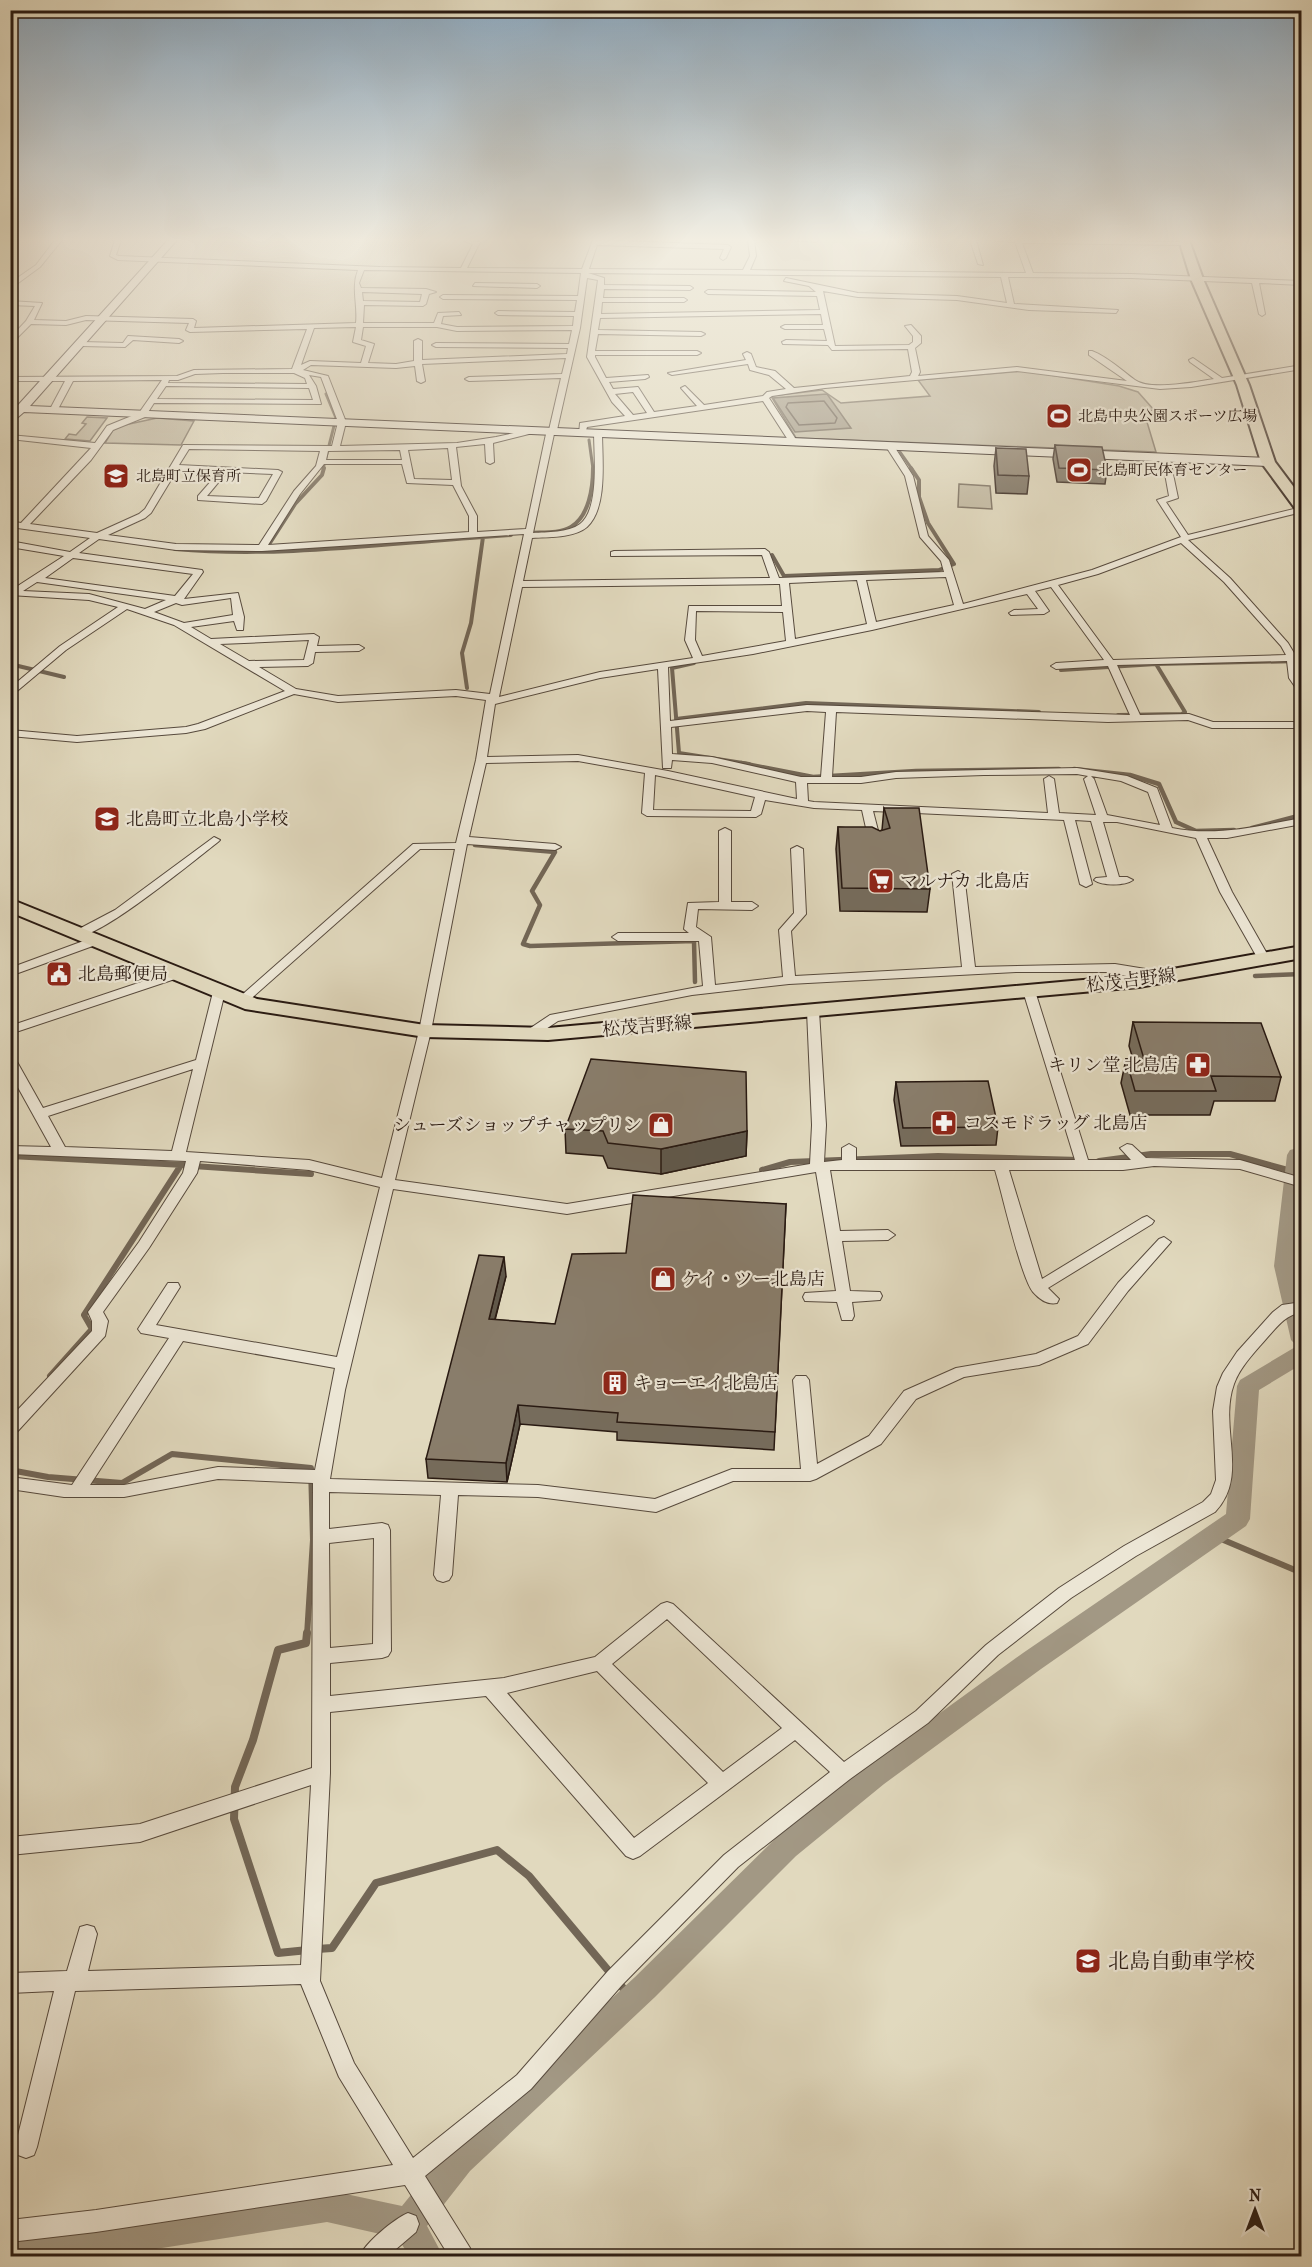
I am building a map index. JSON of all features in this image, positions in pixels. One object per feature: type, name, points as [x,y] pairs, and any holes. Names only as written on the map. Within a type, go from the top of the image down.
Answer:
[{"type":"main road","points":[[1227,346],[1240,376],[1268,462],[1302,509]]},
{"type":"main road","name":"松茂吉野線","points":[[10,905],[252,1005],[425,1031],[530,1034],[813,1011],[1168,977],[1302,952]]},
{"type":"street","points":[[15,414],[79,346]]},
{"type":"street","points":[[295,371],[304,346]]},
{"type":"street","points":[[364,364],[369,346]]},
{"type":"street","points":[[418,346],[417,363],[421,381]]},
{"type":"street","points":[[454,346],[571,351]]},
{"type":"street","points":[[462,2256],[346,2070],[310,1981],[321,1773],[320,1537],[322,1481],[343,1364],[425,1031],[492,700],[550,434],[553,430],[572,346]]},
{"type":"street","points":[[593,346],[591,357],[616,402],[632,419]]},
{"type":"street","points":[[832,346],[832,348],[911,347],[916,372],[913,378]]},
{"type":"street","points":[[295,371],[310,363],[396,366],[438,360],[571,351]]},
{"type":"street","points":[[592,354],[697,353]]},
{"type":"street","points":[[747,353],[753,368],[772,373],[794,392]]},
{"type":"street","points":[[1092,353],[1119,370],[1134,384]]},
{"type":"street","points":[[1193,360],[1220,380]]},
{"type":"street","points":[[672,373],[750,362]]},
{"type":"street","points":[[582,432],[583,425],[765,398],[770,394],[825,386],[913,378],[1032,369],[1160,387],[1302,367]]},
{"type":"street","points":[[153,401],[318,402],[308,377],[295,371]]},
{"type":"street","points":[[24,525],[98,446],[110,428],[142,415],[166,381],[194,372],[295,371],[324,376],[342,422],[334,449]]},
{"type":"street","points":[[469,379],[565,376]]},
{"type":"street","points":[[604,380],[645,377]]},
{"type":"street","points":[[10,379],[312,386]]},
{"type":"street","points":[[53,411],[70,379]]},
{"type":"street","points":[[685,388],[703,408]]},
{"type":"street","points":[[610,392],[635,389],[653,416]]},
{"type":"street","points":[[765,398],[793,441]]},
{"type":"street","points":[[15,414],[53,411],[553,430],[1268,462]]},
{"type":"street","points":[[11,593],[36,579],[98,536],[148,511],[186,447],[404,448],[506,439],[534,430]]},
{"type":"street","points":[[10,524],[176,547],[262,548],[569,532],[582,526],[591,516],[598,491],[598,432]]},
{"type":"street","points":[[10,437],[98,446]]},
{"type":"street","points":[[489,441],[490,462]]},
{"type":"street","points":[[452,445],[457,486],[473,516],[473,536]]},
{"type":"street","points":[[889,445],[909,476],[924,537],[945,560],[959,607]]},
{"type":"street","points":[[404,448],[410,481],[457,478]]},
{"type":"street","points":[[262,548],[314,480],[324,449]]},
{"type":"street","points":[[1166,457],[1174,498],[1161,500],[1184,538],[1246,600],[1285,645],[1292,658],[1294,678],[1302,689]]},
{"type":"street","points":[[321,462],[406,462]]},
{"type":"street","points":[[174,467],[225,469],[278,472],[262,501],[201,498],[225,469]]},
{"type":"street","points":[[11,593],[89,597],[146,612],[182,626],[293,691],[338,699],[456,693],[492,700],[600,675],[823,637],[959,607],[1095,572],[1184,538],[1302,509]]},
{"type":"street","points":[[10,544],[199,572],[177,599],[146,612]]},
{"type":"street","points":[[614,554],[765,552],[780,581],[788,609],[791,643]]},
{"type":"street","points":[[518,584],[780,581],[949,574]]},
{"type":"street","points":[[861,577],[872,627]]},
{"type":"street","points":[[36,579],[177,599],[182,602],[235,595],[240,628]]},
{"type":"street","points":[[1053,584],[1113,666],[1137,718]]},
{"type":"street","points":[[1014,613],[1044,610],[1029,590]]},
{"type":"street","points":[[10,694],[63,648],[125,606]]},
{"type":"street","points":[[698,659],[690,640],[692,608],[788,609]]},
{"type":"street","points":[[182,626],[238,617]]},
{"type":"street","points":[[820,622],[823,637]]},
{"type":"street","points":[[211,642],[314,637],[308,663],[246,664]]},
{"type":"street","points":[[311,649],[359,648]]},
{"type":"street","points":[[1056,666],[1113,666],[1292,658]]},
{"type":"street","points":[[663,664],[668,774]]},
{"type":"street","points":[[10,733],[44,740],[74,741],[186,730],[201,727],[293,691]]},
{"type":"street","points":[[667,724],[807,708],[831,708],[1108,719],[1189,717],[1212,725],[1302,725]]},
{"type":"street","points":[[826,782],[831,708]]},
{"type":"street","points":[[667,757],[712,760],[801,780],[826,782],[896,775],[1077,771],[1123,778],[1153,790],[1168,831]]},
{"type":"street","points":[[481,760],[578,758],[668,774],[761,796],[803,803],[1130,820],[1168,831],[1200,835],[1227,835],[1298,823],[1302,837]]},
{"type":"street","points":[[650,771],[646,813],[756,814],[761,796]]},
{"type":"street","points":[[1049,779],[1054,816]]},
{"type":"street","points":[[1089,779],[1114,880]]},
{"type":"street","points":[[801,780],[803,803]]},
{"type":"street","points":[[867,808],[877,848]]},
{"type":"street","points":[[1069,817],[1086,884]]},
{"type":"street","points":[[725,831],[725,906]]},
{"type":"street","points":[[1200,835],[1226,892],[1264,959]]},
{"type":"street","points":[[10,972],[89,937],[214,840]]},
{"type":"street","points":[[241,1000],[417,846],[462,843],[555,847]]},
{"type":"street","points":[[789,980],[785,930],[800,914],[797,849]]},
{"type":"street","points":[[958,874],[969,971]]},
{"type":"street","points":[[1100,880],[1127,880]]},
{"type":"street","points":[[705,937],[690,930],[692,905],[752,906]]},
{"type":"street","points":[[618,938],[705,937]]},
{"type":"street","points":[[705,937],[709,990]]},
{"type":"street","points":[[530,1034],[554,1018],[692,991],[789,980],[1016,968],[1115,968],[1168,977]]},
{"type":"street","points":[[10,1030],[177,974]]},
{"type":"street","points":[[1029,991],[1083,1166]]},
{"type":"street","points":[[178,1156],[219,992]]},
{"type":"street","points":[[813,1011],[819,1163],[847,1316]]},
{"type":"street","points":[[10,1060],[60,1151]]},
{"type":"street","points":[[40,1114],[203,1062]]},
{"type":"street","points":[[849,1148],[849,1165]]},
{"type":"street","points":[[1127,1148],[1143,1163]]},
{"type":"street","points":[[10,1150],[178,1156],[309,1165],[388,1184],[567,1209],[819,1163],[1001,1166],[1143,1163],[1240,1166],[1302,1183]]},
{"type":"street","points":[[10,1429],[100,1332],[100,1321],[95,1312],[144,1245],[190,1173],[194,1157]]},
{"type":"street","points":[[1001,1166],[1038,1288],[1052,1299]]},
{"type":"street","points":[[1038,1288],[1147,1221]]},
{"type":"street","points":[[834,1236],[888,1235]]},
{"type":"street","points":[[10,1483],[64,1491],[124,1491],[218,1473],[322,1481],[538,1491],[656,1506],[732,1475],[810,1475],[875,1440],[910,1395],[961,1372],[1039,1359],[1083,1340],[1123,1287],[1164,1242]]},
{"type":"street","points":[[173,1287],[146,1329],[343,1364]]},
{"type":"street","points":[[810,1297],[875,1296]]},
{"type":"street","points":[[10,2231],[96,2222],[412,2173],[524,2082],[615,1978],[731,1861],[843,1773],[922,1717],[992,1650],[1065,1593],[1130,1551],[1218,1500],[1226,1481],[1221,1428],[1222,1403],[1226,1384],[1233,1369],[1278,1316],[1287,1309],[1302,1307]]},
{"type":"street","points":[[77,1491],[179,1335]]},
{"type":"street","points":[[801,1380],[810,1475]]},
{"type":"street","points":[[442,1575],[450,1487]]},
{"type":"street","points":[[320,1537],[382,1530],[382,1651],[321,1656]]},
{"type":"street","points":[[321,1705],[490,1687],[600,1663],[667,1609],[843,1773]]},
{"type":"street","points":[[600,1663],[722,1784]]},
{"type":"street","points":[[490,1687],[633,1850],[796,1728]]},
{"type":"street","points":[[10,1846],[140,1833],[321,1773]]},
{"type":"street","points":[[26,2146],[71,1982],[87,1934]]},
{"type":"street","points":[[10,1983],[310,1974]]},
{"type":"street","points":[[371,2256],[408,2224]]},
{"type":"shaded area","points":[[1025,371],[1119,386],[1138,392],[1154,410],[1144,412],[1156,452],[796,438],[771,396],[822,390],[841,403],[930,396],[918,380]]},
{"type":"shaded area","points":[[87,417],[107,418],[90,441],[65,439],[69,434],[76,435],[86,424],[82,423]]},
{"type":"shaded area","points":[[157,418],[194,421],[181,445],[105,443],[113,430],[120,426]]},
{"type":"shaded area","points":[[959,484],[990,486],[992,509],[958,507]]},
{"type":"water","points":[[827,394],[851,428],[795,432],[773,398]]},
{"type":"building","points":[[1055,445],[1102,447],[1107,470],[1059,468]]},
{"type":"building","points":[[996,448],[1026,449],[1029,476],[998,475]]},
{"type":"building","name":"マルナカ 北島店","points":[[884,808],[919,808],[930,889],[842,888],[838,827],[872,827],[880,831],[890,828]]},
{"type":"building","points":[[1133,1022],[1261,1023],[1281,1077],[1211,1076],[1216,1091],[1135,1091],[1126,1059],[1144,1059]]},
{"type":"building","name":"シューズショップチャップリン","points":[[591,1059],[746,1072],[747,1131],[661,1149],[608,1143],[603,1131],[565,1129]]},
{"type":"building","points":[[988,1081],[998,1127],[903,1128],[896,1082]]},
{"type":"building","name":"キョーエイ北島店","points":[[633,1195],[786,1204],[775,1432],[617,1422],[618,1413],[518,1405],[506,1463],[426,1459],[479,1255],[504,1257],[489,1319],[555,1324],[572,1254],[626,1253]]},
{"type":"waterway","points":[[323,469],[336,418],[326,394]]},
{"type":"waterway","points":[[589,440],[593,469]]},
{"type":"waterway","points":[[900,452],[912,469]]},
{"type":"waterway","points":[[266,549],[295,504],[322,475],[324,468]]},
{"type":"waterway","points":[[772,555],[784,576],[939,570],[954,564],[928,523],[919,497],[919,480],[911,468]]},
{"type":"waterway","points":[[529,533],[561,531],[577,522],[589,501],[593,469]]},
{"type":"waterway","points":[[483,537],[511,535]]},
{"type":"waterway","points":[[175,549],[290,551],[483,537]]},
{"type":"waterway","points":[[467,688],[462,653],[471,623],[483,537]]},
{"type":"waterway","points":[[1156,664],[1302,661]]},
{"type":"waterway","points":[[676,719],[672,668],[694,663]]},
{"type":"waterway","points":[[10,664],[64,677]]},
{"type":"waterway","points":[[1061,670],[1156,664]]},
{"type":"waterway","points":[[1118,715],[1182,714],[1185,712],[1156,664]]},
{"type":"waterway","points":[[676,719],[806,703],[1039,712]]},
{"type":"waterway","points":[[676,719],[679,753],[749,764]]},
{"type":"waterway","points":[[741,763],[813,777],[916,771],[1059,769]]},
{"type":"waterway","points":[[1074,769],[1130,775],[1159,784],[1176,822],[1196,831],[1234,830]]},
{"type":"waterway","points":[[1252,828],[1302,815]]},
{"type":"waterway","points":[[475,845],[555,852],[532,891],[540,905],[523,944],[530,946],[694,941],[695,982]]},
{"type":"waterway","points":[[1255,976],[1302,974]]},
{"type":"waterway","points":[[1302,1153],[1297,1155],[1285,1266],[1302,1340]]},
{"type":"waterway","points":[[1099,1161],[1151,1154],[1230,1154],[1295,1172]]},
{"type":"waterway","points":[[10,1156],[184,1165]]},
{"type":"waterway","points":[[762,1170],[790,1162],[938,1156],[1080,1160]]},
{"type":"waterway","points":[[50,1376],[92,1329],[84,1315],[181,1165]]},
{"type":"waterway","points":[[193,1166],[311,1174]]},
{"type":"waterway","points":[[408,2224],[459,2160],[645,1987],[786,1847],[874,1776],[1032,1661],[1238,1519],[1248,1386],[1302,1353]]},
{"type":"waterway","points":[[10,1470],[48,1477],[122,1483],[172,1454],[311,1468],[313,1540],[307,1635]]},
{"type":"waterway","points":[[1214,1536],[1302,1573]]},
{"type":"waterway","points":[[307,1633],[306,1643],[278,1650],[253,1740],[235,1787],[234,1819],[278,1953],[308,1950]]},
{"type":"waterway","points":[[317,1949],[332,1948],[376,1883],[497,1850],[529,1876],[612,1975]]},
{"type":"waterway","points":[[618,1982],[632,1999]]},
{"type":"waterway","points":[[10,2254],[75,2246],[327,2206],[408,2224]]},
{"type":"waterway","points":[[408,2224],[427,2256]]},
{"type":"place","name":"北島中央公園スポーツ広場","points":[[1059,416]]},
{"type":"place","name":"北島町民体育センター","points":[[1079,470]]},
{"type":"place","name":"北島町立保育所","points":[[116,476]]},
{"type":"place","name":"北島町立北島小学校","points":[[107,819]]},
{"type":"place","name":"マルナカ 北島店","points":[[881,881]]},
{"type":"place","name":"北島郵便局","points":[[59,974]]},
{"type":"place","name":"キリン堂 北島店","points":[[1198,1065]]},
{"type":"place","name":"コスモドラッグ 北島店","points":[[944,1123]]},
{"type":"place","name":"シューズショップチャップリン","points":[[661,1125]]},
{"type":"place","name":"ケイ・ツー北島店","points":[[663,1279]]},
{"type":"place","name":"キョーエイ北島店","points":[[615,1383]]},
{"type":"place","name":"北島自動車学校","points":[[1088,1961]]}]
